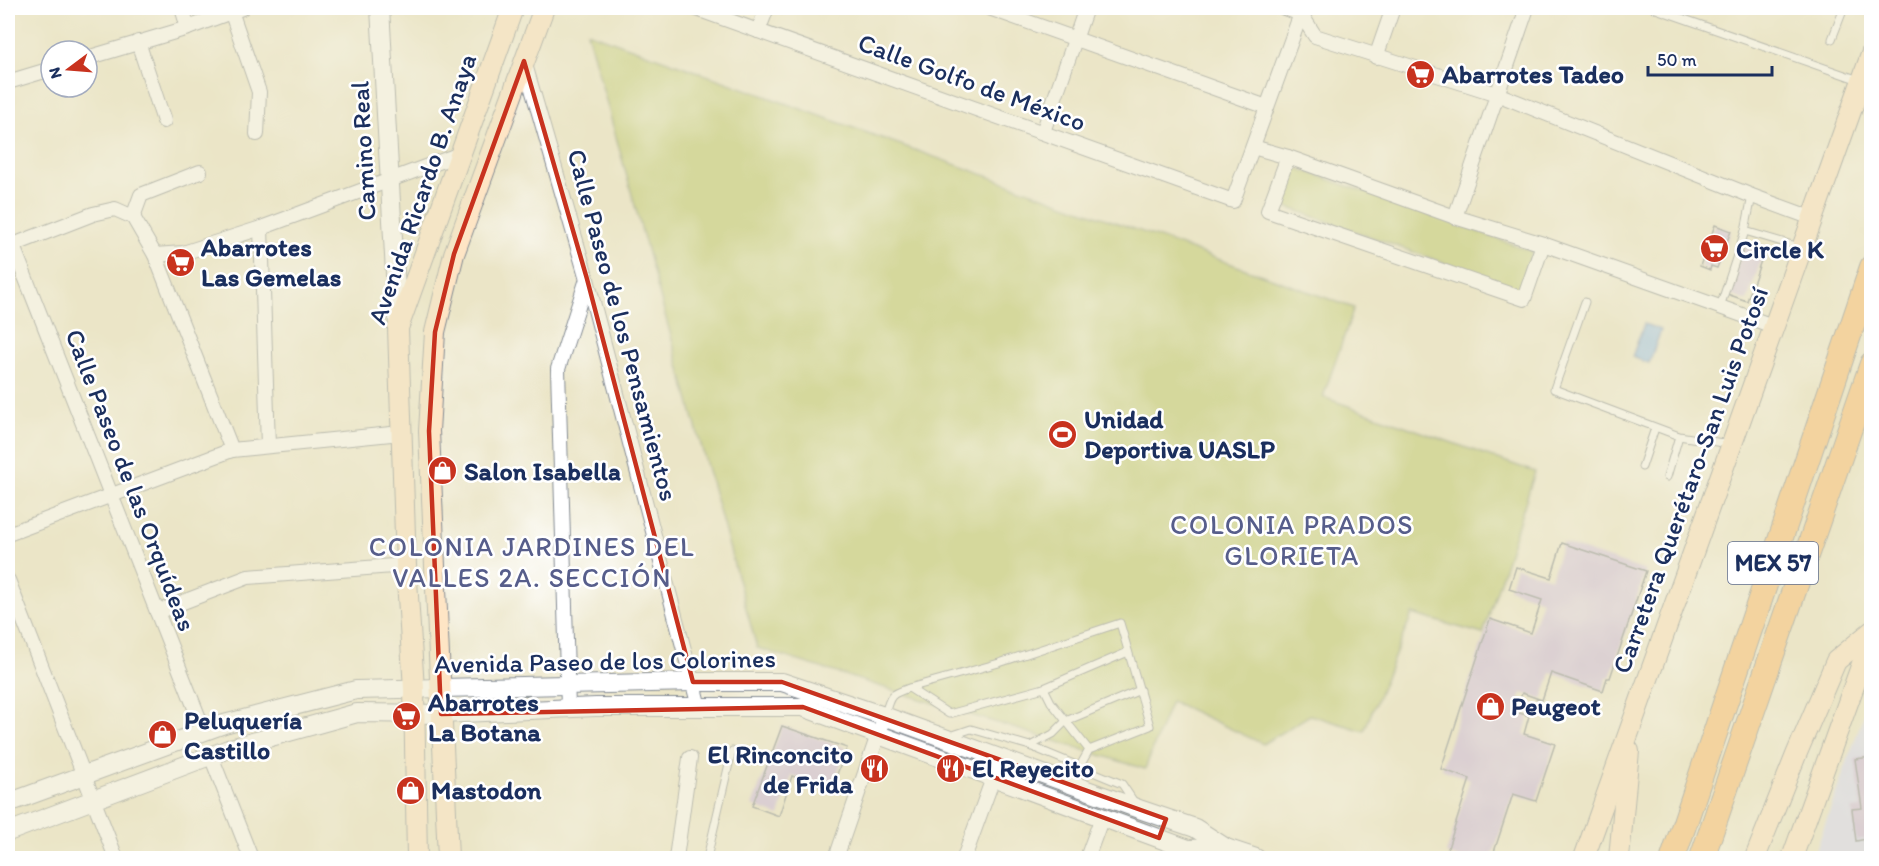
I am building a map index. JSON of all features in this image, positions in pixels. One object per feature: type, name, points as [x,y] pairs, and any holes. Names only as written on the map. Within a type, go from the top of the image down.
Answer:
[{"type":"highway","name":"MEX 57","points":[[1673,858],[1872,267]]},
{"type":"highway","name":"MEX 57","points":[[1702,858],[1872,364]]},
{"type":"main road","name":"Avenida Ricardo B. Anaya","points":[[417,858],[415,713],[400,433],[398,328],[513,8]]},
{"type":"main road","name":"Avenida Ricardo B. Anaya","points":[[448,858],[429,431],[435,332],[454,254],[543,8]]},
{"type":"main road","name":"Carretera Querétaro-San Luis Potosí","points":[[1584,858],[1872,52]]},
{"type":"main road","points":[[1792,858],[1868,659],[1872,634]]},
{"type":"main road","points":[[1755,858],[1836,661],[1872,634]]},
{"type":"main road","points":[[1619,858],[1632,721]]},
{"type":"street","points":[[182,8],[188,28]]},
{"type":"street","name":"Camino Real","points":[[380,8],[398,328]]},
{"type":"street","name":"Calle Golfo de México","points":[[694,8],[1233,201],[1253,147]]},
{"type":"street","points":[[758,31],[767,8]]},
{"type":"street","points":[[989,8],[1076,37],[1267,107]]},
{"type":"street","points":[[1042,132],[1086,8]]},
{"type":"street","points":[[1284,8],[1302,11]]},
{"type":"street","points":[[1376,57],[1393,8]]},
{"type":"street","points":[[1455,217],[1527,8]]},
{"type":"street","points":[[99,54],[188,28],[237,10],[259,92],[257,134]]},
{"type":"street","points":[[1302,11],[1315,36],[1497,94],[1812,218]]},
{"type":"street","points":[[1302,11],[1253,147],[1288,157],[1455,217],[1543,244],[1773,326]]},
{"type":"street","points":[[138,42],[164,121]]},
{"type":"street","name":"Calle Paseo de los Pensamientos","points":[[524,61],[588,279],[699,707]]},
{"type":"street","points":[[8,82],[39,73]]},
{"type":"street","points":[[155,255],[183,253],[261,228],[460,154]]},
{"type":"street","points":[[1288,157],[1268,211],[1524,299],[1543,244]]},
{"type":"street","points":[[133,217],[141,195],[200,172]]},
{"type":"street","points":[[10,246],[93,214],[115,209],[133,217],[155,255],[232,450]]},
{"type":"street","points":[[261,228],[268,446]]},
{"type":"street","name":"Calle Paseo de las Orquídeas","points":[[10,246],[204,731]]},
{"type":"street","points":[[568,708],[558,369],[588,279]]},
{"type":"street","points":[[8,534],[232,450],[400,433]]},
{"type":"street","points":[[157,612],[248,577],[406,565]]},
{"type":"street","points":[[8,580],[116,858]]},
{"type":"street","name":"Avenida Paseo de los Colorines","points":[[8,803],[224,724],[356,690],[568,684],[782,682],[945,737],[1000,759],[1195,828],[1227,848],[1256,858]]},
{"type":"street","name":"Avenida Paseo de los Colorines","points":[[8,832],[231,748],[357,713],[441,714],[568,708],[803,707],[1188,849],[1227,848]]},
{"type":"street","points":[[836,858],[884,716]]},
{"type":"street","points":[[211,756],[251,858]]},
{"type":"street","points":[[676,858],[690,758]]},
{"type":"street","points":[[964,858],[1000,759]]},
{"type":"street","points":[[1087,858],[1102,817]]},
{"type":"street","points":[[1160,838],[1166,819]]},
{"type":"street","points":[[1188,849],[1195,828]]},
{"type":"lane","points":[[1653,8],[1861,81]]},
{"type":"lane","points":[[1832,39],[1844,8]]},
{"type":"lane","points":[[1720,308],[1745,231],[1752,196]]},
{"type":"lane","points":[[1745,231],[1802,248]]},
{"type":"lane","points":[[1585,303],[1554,389],[1679,436],[1731,444]]},
{"type":"lane","points":[[1642,467],[1655,428]]},
{"type":"lane","points":[[1667,477],[1679,436]]},
{"type":"lane","points":[[884,716],[893,693],[999,663],[1120,623],[1150,726],[1089,750],[1080,766]]},
{"type":"lane","points":[[909,688],[949,714],[1044,688],[1128,652]]},
{"type":"lane","points":[[1044,688],[1051,702],[1089,750]]},
{"type":"lane","points":[[1030,746],[1053,734],[1066,721],[1140,690]]},
{"type":"lane","points":[[945,737],[971,729],[1030,746],[1122,784],[1139,809]]},
{"type":"lane","points":[[707,858],[732,751]]},
{"type":"highlighted area","points":[[524,61],[587,279],[693,682],[782,682],[1166,819],[1159,838],[803,707],[441,714],[429,431],[435,332],[454,254]]},
{"type":"shaded area","points":[[1871,695],[1871,858],[1813,858],[1864,714]]},
{"type":"green space","name":"Unidad Deportiva UASLP","points":[[587,32],[1354,308],[1323,397],[1535,472],[1483,634],[1412,614],[1364,731],[1310,715],[1263,744],[1171,701],[1145,769],[757,648]]},
{"type":"green space","points":[[1294,167],[1532,251],[1520,290],[1281,205]]},
{"type":"water","points":[[1644,324],[1661,330],[1649,363],[1632,357]]},
{"type":"building","name":"Circle K","points":[[1715,225],[1731,231],[1717,268],[1711,266],[1710,270],[1700,266]]},
{"type":"building","points":[[1746,242],[1765,249],[1747,301],[1727,294]]},
{"type":"building","name":"Peugeot","points":[[1562,543],[1646,571],[1610,678],[1607,678],[1603,691],[1551,673],[1542,700],[1522,693],[1516,712],[1529,716],[1524,734],[1555,744],[1536,801],[1513,794],[1492,858],[1459,858],[1446,854],[1470,779],[1441,769],[1490,619],[1531,633],[1542,600],[1509,589],[1516,567],[1551,578]]},
{"type":"building","points":[[782,726],[847,748],[831,790],[792,776],[779,816],[752,806]]},
{"type":"building","points":[[1872,757],[1872,838],[1856,841],[1852,809],[1862,808],[1855,759]]},
{"type":"place","name":"Abarrotes Tadeo","points":[[1421,74]]},
{"type":"place","name":"Circle K","points":[[1715,249]]},
{"type":"place","name":"Abarrotes Las Gemelas","points":[[180,262]]},
{"type":"place","name":"Unidad Deportiva UASLP","points":[[1063,434]]},
{"type":"place","name":"Salon Isabella","points":[[443,471]]},
{"type":"place","name":"Peugeot","points":[[1490,706]]},
{"type":"place","name":"Abarrotes La Botana","points":[[407,717]]},
{"type":"place","name":"Peluquería Castillo","points":[[163,735]]},
{"type":"place","name":"El Reyecito","points":[[951,768]]},
{"type":"place","name":"El Rinconcito de Frida","points":[[874,769]]},
{"type":"place","name":"Mastodon","points":[[410,790]]},
{"type":"district","name":"COLONIA PRADOS GLORIETA","points":[[1292,540]]},
{"type":"district","name":"COLONIA JARDINES DEL VALLES 2A. SECCIÓN","points":[[532,562]]}]
